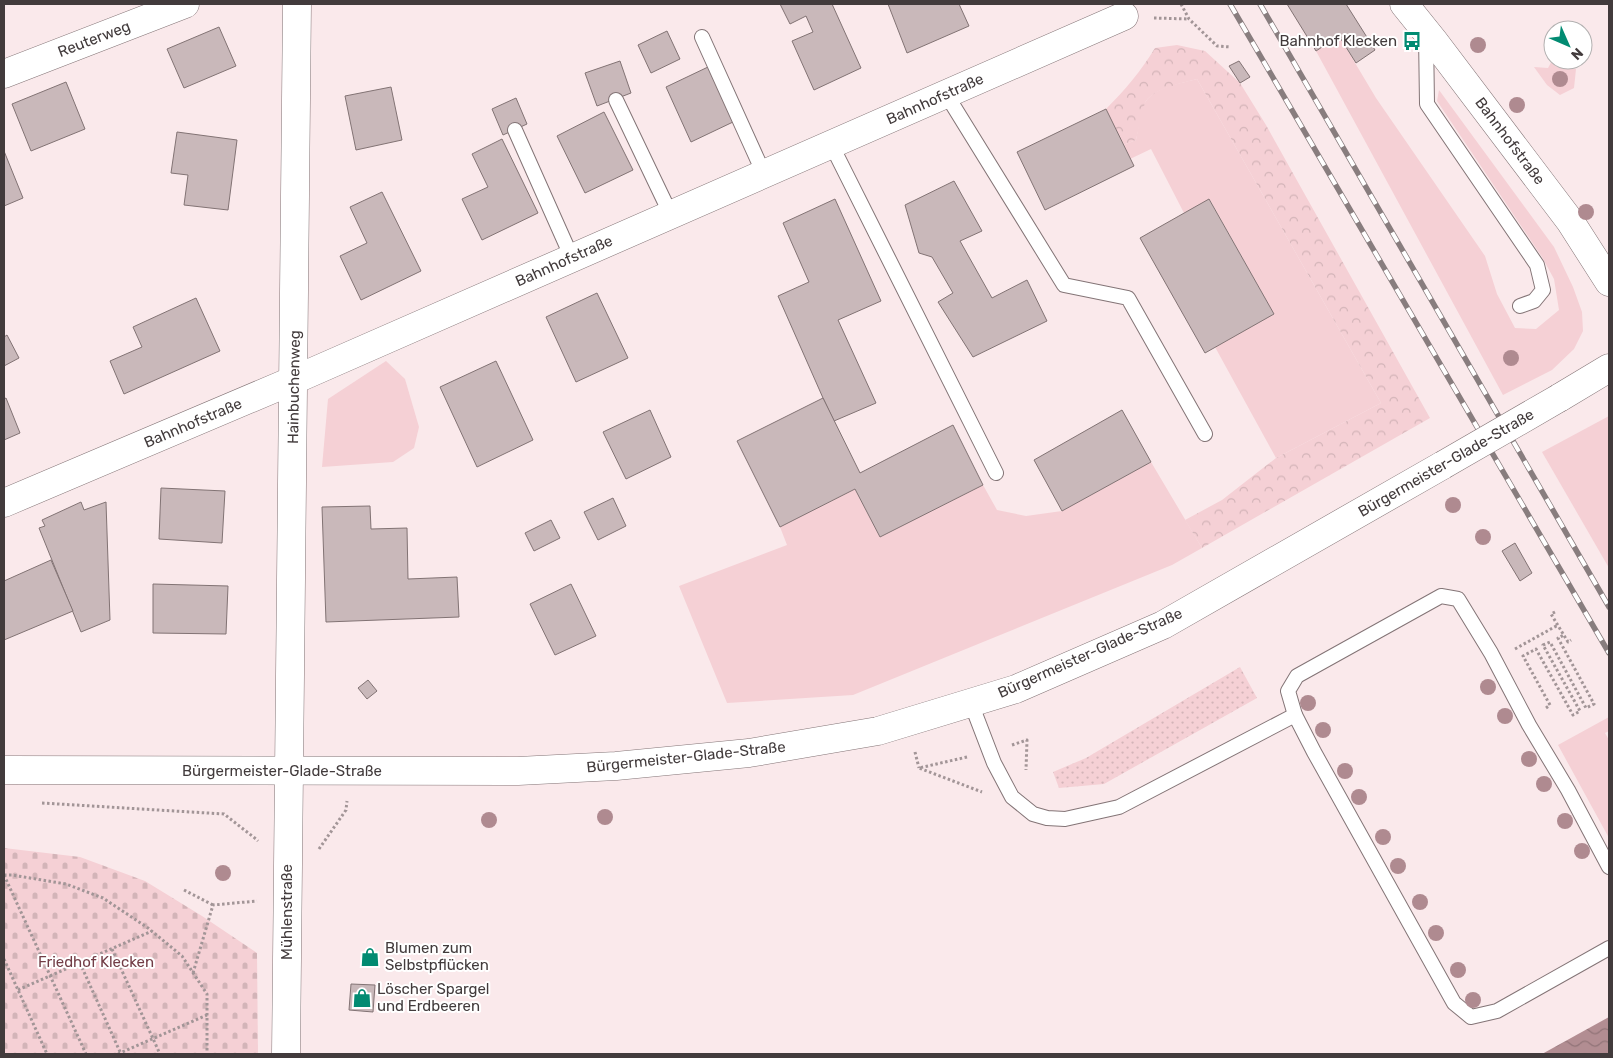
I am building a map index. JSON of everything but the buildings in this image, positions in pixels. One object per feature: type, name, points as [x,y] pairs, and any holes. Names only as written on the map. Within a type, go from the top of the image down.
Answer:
[{"type":"street","name":"Reuterweg","points":[[4,74],[185,4]]},
{"type":"street","name":"Hainbuchenweg","points":[[289,771],[297,4]]},
{"type":"street","name":"Bahnhofstraße","points":[[1404,4],[1426,30],[1570,221],[1609,282]]},
{"type":"street","name":"Bahnhofstraße","points":[[4,503],[294,380],[1124,16]]},
{"type":"street","name":"Bürgermeister-Glade-Straße","points":[[4,770],[518,771],[616,766],[749,754],[878,731],[1016,689],[1163,625],[1444,465],[1609,368]]},
{"type":"street","name":"Mühlenstraße","points":[[286,1054],[289,771]]},
{"type":"lane","points":[[1426,30],[1427,104],[1537,264],[1544,290],[1534,301],[1520,306]]},
{"type":"lane","points":[[702,37],[764,174]]},
{"type":"lane","points":[[946,94],[1064,285],[1128,298],[1205,434]]},
{"type":"lane","points":[[616,100],[672,215]]},
{"type":"lane","points":[[515,130],[572,258]]},
{"type":"lane","points":[[831,144],[996,473]]},
{"type":"lane","points":[[1609,866],[1568,790],[1529,725],[1492,653],[1458,599],[1441,596],[1297,676],[1288,691],[1295,716],[1454,1004],[1472,1017],[1497,1011],[1609,948]]},
{"type":"lane","points":[[971,703],[994,763],[1012,797],[1033,814],[1047,818],[1065,819],[1119,807],[1295,716]]},
{"type":"path","points":[[1181,4],[1189,19],[1217,46],[1231,47]]},
{"type":"path","points":[[1555,612],[1552,614],[1558,625],[1568,642],[1571,640]]},
{"type":"path","points":[[1513,650],[1558,625]]},
{"type":"path","points":[[1542,710],[1550,705],[1523,656],[1536,649],[1573,715],[1580,711],[1544,645],[1550,642],[1586,708],[1594,704],[1558,638],[1564,635]]},
{"type":"path","points":[[35,802],[224,814]]},
{"type":"path","points":[[86,1054],[4,875],[66,884],[103,898],[152,931],[182,956],[207,994],[207,1054]]},
{"type":"path","points":[[184,890],[213,905],[258,901]]},
{"type":"path","points":[[193,973],[213,905]]},
{"type":"path","points":[[18,990],[152,931]]},
{"type":"path","points":[[112,949],[160,1054]]},
{"type":"path","points":[[4,959],[47,1054]]},
{"type":"path","points":[[80,963],[120,1054],[207,1015]]},
{"type":"green space","points":[[1339,36],[1376,98],[1485,256],[1497,294],[1515,328],[1536,329],[1559,310],[1554,279],[1542,257],[1437,101],[1439,90],[1554,247],[1573,287],[1582,312],[1583,331],[1574,349],[1552,370],[1503,395],[1316,51]]},
{"type":"green space","points":[[1177,45],[1205,51],[1240,83],[1266,125],[1430,418],[1202,548],[1185,520],[1222,500],[1276,458],[1381,403],[1197,79],[1170,87],[1150,96],[1145,104],[1136,140],[1123,145],[1106,109],[1120,95],[1155,48]]},
{"type":"green space","points":[[1534,67],[1543,68],[1543,70],[1576,70],[1574,88],[1560,95],[1547,85]]},
{"type":"green space","points":[[1197,79],[1381,403],[1276,458],[1215,347],[1274,314],[1210,200],[1184,213],[1151,149],[1130,159],[1123,145],[1136,140],[1143,109],[1150,96],[1170,86]]},
{"type":"green space","points":[[386,361],[405,379],[419,427],[414,448],[393,462],[322,467],[328,399]]},
{"type":"green space","points":[[1609,416],[1609,568],[1542,452]]},
{"type":"green space","points":[[1151,462],[1202,548],[1172,565],[853,695],[727,703],[679,586],[787,545],[780,527],[855,489],[880,537],[983,485],[997,510],[1026,516],[1062,511]]},
{"type":"green space","points":[[1240,667],[1257,698],[1104,784],[1059,788],[1053,772],[1086,758]]},
{"type":"green space","points":[[1609,717],[1609,731],[1605,733],[1609,740],[1609,838],[1558,745]]},
{"type":"green space","name":"Friedhof Klecken","points":[[4,848],[80,857],[145,881],[257,953],[258,1054],[4,1054]]},
{"type":"water","points":[[1609,1017],[1609,1054],[1542,1054]]},
{"type":"railway","points":[[1230,4],[1609,653]]},
{"type":"railway","points":[[1260,4],[1609,607]]},
{"type":"place","name":"Bahnhof Klecken","points":[[1412,41]]},
{"type":"place","name":"Blumen zum Selbstpflücken","points":[[370,957]]},
{"type":"place","name":"Löscher Spargel und Erdbeeren","points":[[362,998]]}]
